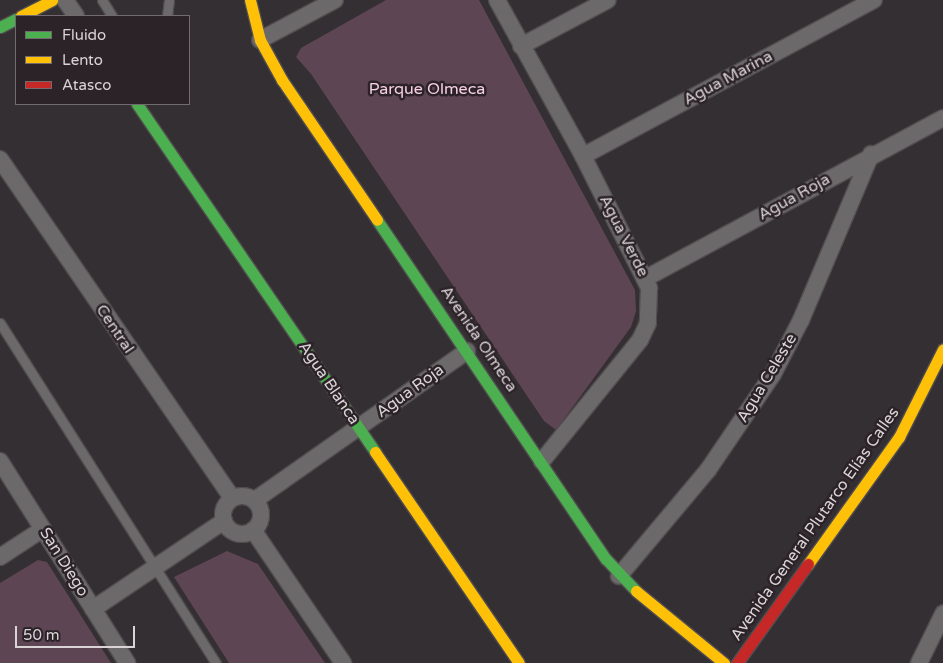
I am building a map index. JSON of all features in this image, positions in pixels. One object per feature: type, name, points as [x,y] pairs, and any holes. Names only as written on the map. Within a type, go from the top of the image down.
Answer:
[{"type":"street","points":[[23,15],[52,0]]},
{"type":"street","points":[[64,0],[75,15]]},
{"type":"street","points":[[260,40],[335,0]]},
{"type":"street","name":"Agua Verde","points":[[497,0],[583,156],[646,278],[650,306],[640,340],[542,461]]},
{"type":"street","points":[[521,46],[608,0]]},
{"type":"street","name":"Agua Marina","points":[[583,156],[874,0]]},
{"type":"street","name":"Avenida Olmeca","points":[[253,1],[260,40],[282,80],[619,576],[645,601],[724,663]]},
{"type":"street","points":[[0,27],[15,20]]},
{"type":"street","name":"Agua Blanca","points":[[138,105],[360,428],[518,663]]},
{"type":"street","name":"Agua Roja","points":[[646,278],[871,154],[943,118]]},
{"type":"street","name":"Agua Celeste","points":[[619,576],[708,470],[773,374],[801,320],[871,154]]},
{"type":"street","name":"Central","points":[[0,159],[232,498]]},
{"type":"street","name":"Avenida General Plutarco Elías Calles","points":[[737,663],[899,437],[943,349]]},
{"type":"street","name":"Agua Roja","points":[[255,500],[467,351]]},
{"type":"street","name":"San Diego","points":[[0,461],[127,663]]},
{"type":"street","points":[[241,495],[255,500],[262,514],[260,523],[253,530],[240,534],[227,527],[224,521],[224,508],[232,498],[241,495]]},
{"type":"street","points":[[93,609],[224,521]]},
{"type":"street","points":[[0,558],[42,529]]},
{"type":"street","points":[[253,530],[343,663]]},
{"type":"street","points":[[919,663],[943,614]]},
{"type":"lane","points":[[102,0],[111,15]]},
{"type":"lane","points":[[167,15],[169,0]]},
{"type":"lane","points":[[0,324],[216,663]]},
{"type":"green space","name":"Parque Olmeca","points":[[386,0],[479,0],[635,290],[636,311],[631,327],[556,430],[544,421],[311,74],[296,57],[301,48]]},
{"type":"green space","points":[[227,551],[258,564],[325,663],[229,663],[174,577]]},
{"type":"green space","points":[[38,560],[47,562],[111,663],[0,663],[0,583]]},
{"type":"traffic: fast","points":[[0,27],[15,20]]},
{"type":"traffic: fast","points":[[138,105],[375,452]]},
{"type":"traffic: fast","points":[[377,220],[606,559],[636,591]]},
{"type":"traffic: slow","points":[[23,15],[52,0]]},
{"type":"traffic: slow","points":[[250,0],[260,40],[282,80],[377,220]]},
{"type":"traffic: slow","points":[[808,564],[899,437],[943,349]]},
{"type":"traffic: slow","points":[[375,452],[519,663]]},
{"type":"traffic: slow","points":[[636,591],[724,663]]},
{"type":"traffic: jam","points":[[737,663],[808,564]]}]
